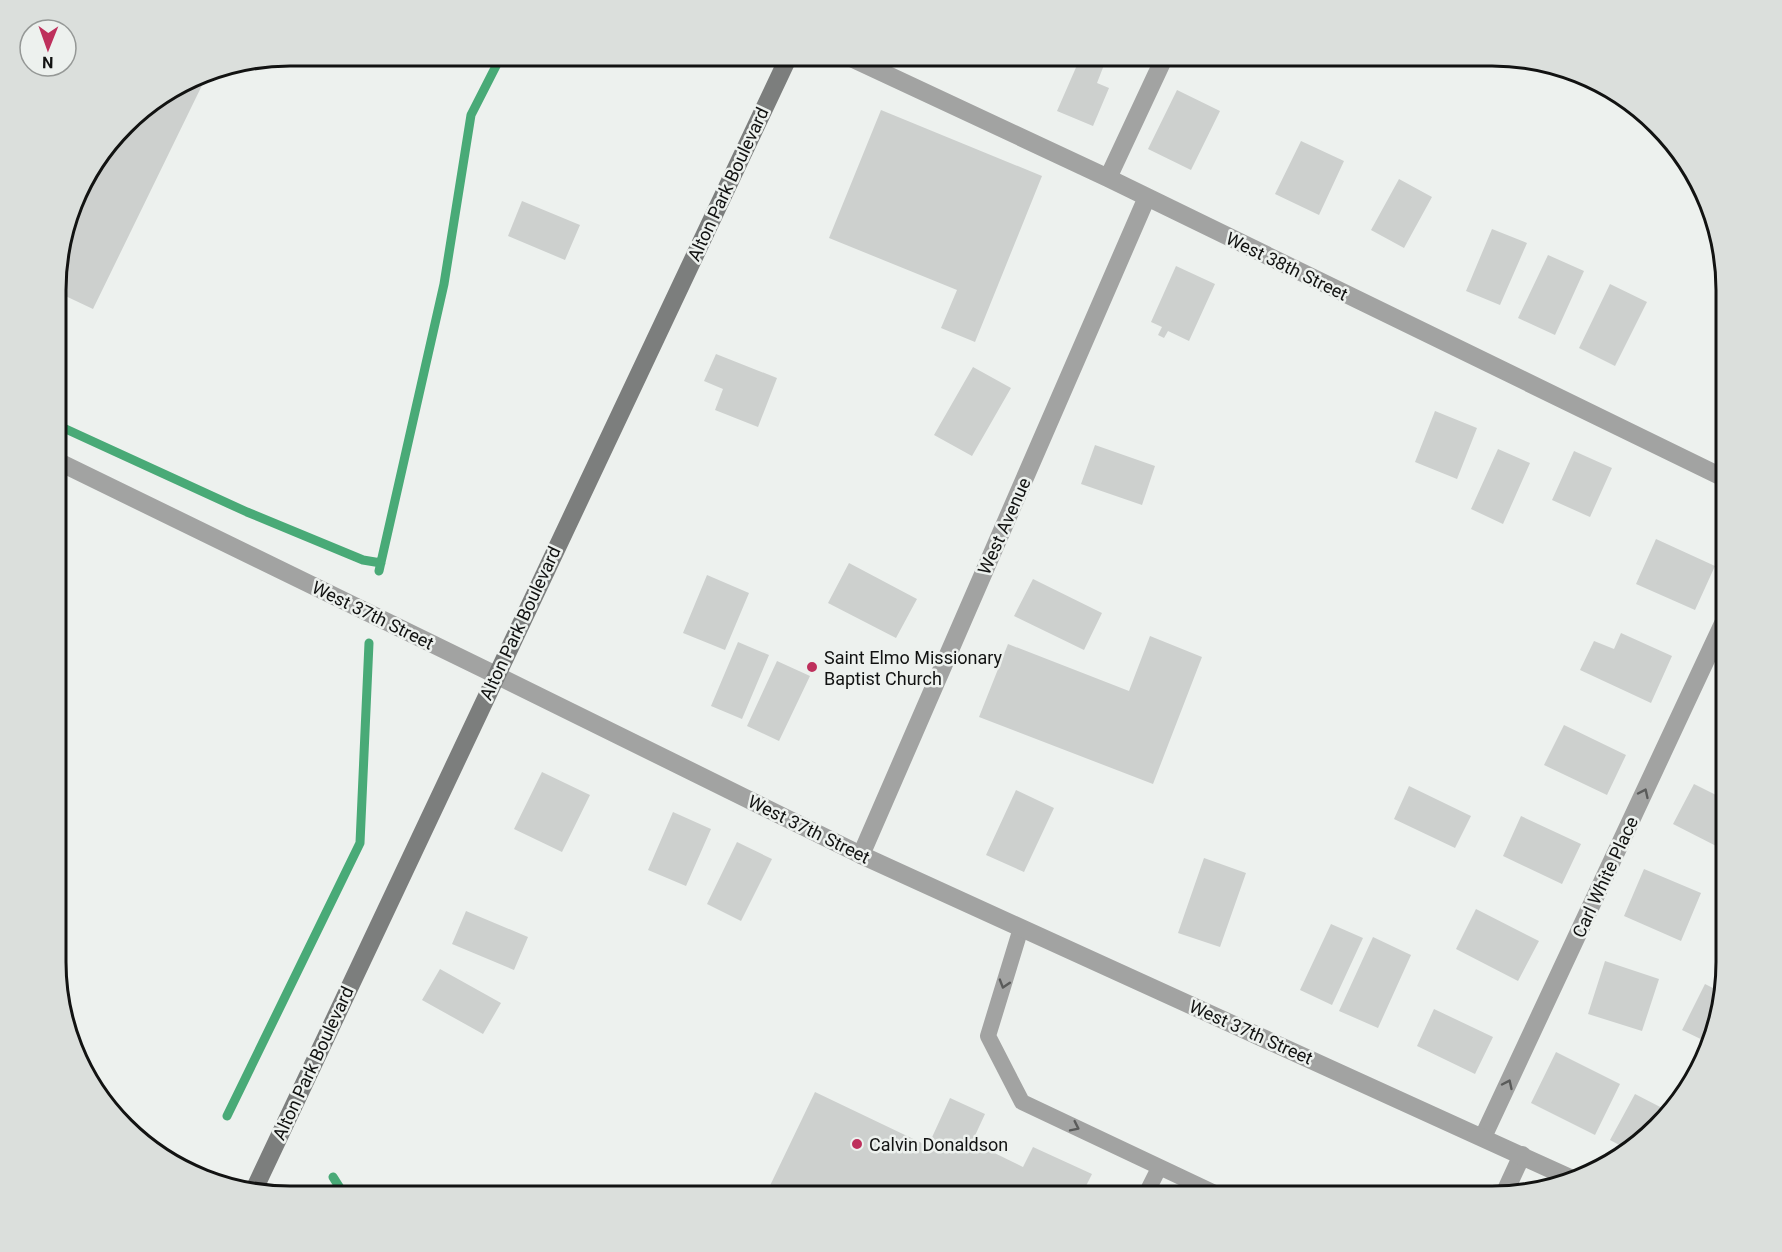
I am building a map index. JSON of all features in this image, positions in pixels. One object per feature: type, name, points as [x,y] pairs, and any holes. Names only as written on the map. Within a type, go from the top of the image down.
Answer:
[{"type":"main road","name":"Alton Park Boulevard","points":[[257,1183],[784,66]]},
{"type":"street","name":"West 38th Street","points":[[868,66],[1108,178],[1716,474]]},
{"type":"street","points":[[1108,178],[1160,66]]},
{"type":"street","name":"West Avenue","points":[[861,855],[1147,197]]},
{"type":"street","name":"West 37th Street","points":[[66,465],[861,855],[1563,1174]]},
{"type":"street","name":"Carl White Place","points":[[1483,1137],[1716,638]]},
{"type":"street","points":[[1508,1186],[1522,1155]]},
{"type":"lane","points":[[1021,928],[988,1036],[1022,1102],[1199,1186]]},
{"type":"lane","points":[[1150,1186],[1159,1168]]},
{"type":"building","points":[[1077,66],[1104,66],[1097,83],[1109,88],[1093,126],[1057,111]]},
{"type":"building","points":[[203,84],[93,309],[66,296],[70,246],[89,191],[112,154],[142,122],[178,96]]},
{"type":"building","points":[[1177,90],[1220,111],[1191,170],[1148,149]]},
{"type":"building","points":[[881,110],[1042,176],[975,342],[941,328],[957,290],[829,238]]},
{"type":"building","points":[[1301,141],[1344,161],[1319,215],[1275,194]]},
{"type":"building","points":[[1399,179],[1432,197],[1404,248],[1371,230]]},
{"type":"building","points":[[522,201],[580,225],[565,260],[508,236]]},
{"type":"building","points":[[1492,229],[1527,243],[1500,305],[1466,291]]},
{"type":"building","points":[[1548,255],[1584,271],[1555,335],[1518,318]]},
{"type":"building","points":[[1176,266],[1215,284],[1189,341],[1168,331],[1164,338],[1158,335],[1162,327],[1151,322]]},
{"type":"building","points":[[1610,284],[1647,302],[1615,366],[1579,348]]},
{"type":"building","points":[[716,354],[777,378],[758,427],[715,410],[723,389],[704,381]]},
{"type":"building","points":[[973,367],[1011,388],[972,456],[934,435]]},
{"type":"building","points":[[1435,411],[1477,428],[1457,479],[1415,462]]},
{"type":"building","points":[[1095,445],[1155,466],[1142,505],[1081,484]]},
{"type":"building","points":[[1498,449],[1530,463],[1503,524],[1471,509]]},
{"type":"building","points":[[1574,451],[1612,468],[1590,517],[1552,500]]},
{"type":"building","points":[[1656,539],[1715,566],[1695,610],[1636,584]]},
{"type":"building","points":[[849,563],[917,599],[896,638],[828,603]]},
{"type":"building","points":[[707,575],[749,593],[725,650],[683,633]]},
{"type":"building","points":[[1033,579],[1102,613],[1084,650],[1014,616]]},
{"type":"building","points":[[1621,633],[1672,656],[1651,703],[1580,670],[1594,641],[1614,649]]},
{"type":"building","points":[[1150,636],[1202,657],[1153,784],[979,717],[1008,644],[1129,691]]},
{"type":"building","points":[[738,642],[769,655],[742,719],[711,706]]},
{"type":"building","points":[[777,661],[810,676],[779,741],[747,726]]},
{"type":"building","points":[[1564,725],[1626,755],[1607,795],[1544,765]]},
{"type":"building","points":[[542,772],[590,795],[562,852],[514,829]]},
{"type":"building","points":[[1694,784],[1716,795],[1716,846],[1673,824]]},
{"type":"building","points":[[1409,786],[1471,816],[1455,848],[1394,819]]},
{"type":"building","points":[[1016,790],[1054,808],[1024,872],[986,855]]},
{"type":"building","points":[[673,812],[711,829],[686,886],[648,870]]},
{"type":"building","points":[[1521,816],[1581,844],[1562,884],[1503,856]]},
{"type":"building","points":[[737,842],[772,859],[741,921],[707,904]]},
{"type":"building","points":[[1204,858],[1246,873],[1220,947],[1178,933]]},
{"type":"building","points":[[1644,869],[1701,893],[1681,941],[1624,916]]},
{"type":"building","points":[[1476,909],[1539,941],[1518,981],[1456,949]]},
{"type":"building","points":[[466,911],[528,937],[514,970],[452,944]]},
{"type":"building","points":[[1331,924],[1363,938],[1332,1005],[1300,990]]},
{"type":"building","points":[[1373,937],[1411,955],[1378,1028],[1339,1011]]},
{"type":"building","points":[[1605,961],[1659,979],[1642,1031],[1588,1014]]},
{"type":"building","points":[[440,969],[501,1003],[483,1034],[422,1000]]},
{"type":"building","points":[[1705,984],[1714,989],[1712,1006],[1702,1040],[1682,1030]]},
{"type":"building","points":[[1434,1009],[1493,1037],[1475,1074],[1417,1046]]},
{"type":"building","points":[[1556,1052],[1620,1084],[1595,1135],[1531,1103]]},
{"type":"building","name":"Calvin Donaldson","points":[[815,1092],[928,1146],[950,1098],[985,1114],[972,1142],[1023,1167],[1033,1147],[1092,1174],[1086,1186],[770,1186]]},
{"type":"building","points":[[1635,1094],[1662,1108],[1640,1130],[1620,1145],[1610,1140]]},
{"type":"waterway","points":[[379,571],[444,284],[471,115],[496,66]]},
{"type":"waterway","points":[[66,429],[247,512],[363,560],[381,563]]},
{"type":"waterway","points":[[227,1116],[360,843],[369,643]]},
{"type":"waterway","points":[[333,1177],[339,1186]]},
{"type":"place","name":"Saint Elmo Missionary Baptist Church","points":[[812,667]]},
{"type":"place","name":"Calvin Donaldson","points":[[857,1144]]}]
